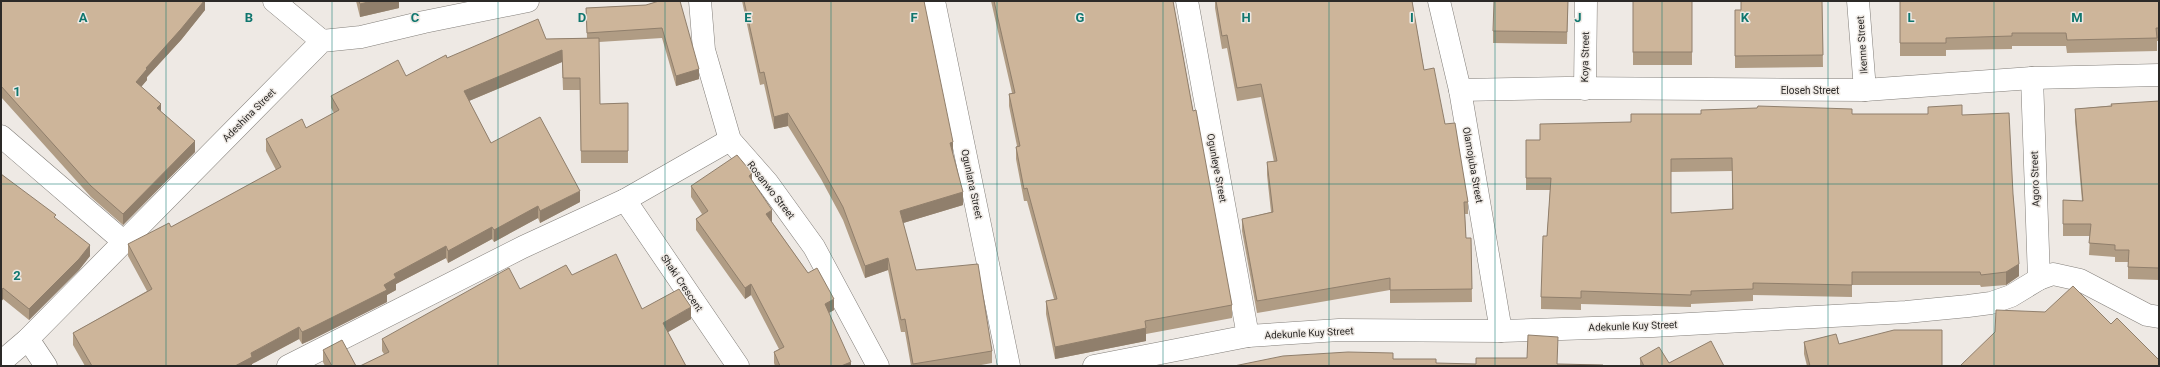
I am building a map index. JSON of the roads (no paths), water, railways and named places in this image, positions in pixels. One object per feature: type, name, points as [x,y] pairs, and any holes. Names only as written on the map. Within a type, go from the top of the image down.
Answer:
[{"type":"street","points":[[274,1],[322,41],[361,37],[424,22],[528,1]]},
{"type":"street","name":"Rosanwo Street","points":[[700,1],[704,50],[730,140],[767,182],[814,246],[878,366]]},
{"type":"street","name":"Ogunlana Street","points":[[934,1],[1009,366]]},
{"type":"street","name":"Ogunleye Street","points":[[1187,1],[1248,336]]},
{"type":"street","name":"Olamojuba Street","points":[[1439,1],[1460,90],[1501,331]]},
{"type":"street","name":"Koya Street","points":[[1585,89],[1586,1]]},
{"type":"street","name":"Ikenne Street","points":[[1858,1],[1865,90]]},
{"type":"street","name":"Adeshina Street","points":[[1,362],[28,339],[322,41]]},
{"type":"street","name":"Eloseh Street","points":[[1460,90],[1865,90],[2032,78],[2159,75]]},
{"type":"street","name":"Agoro Street","points":[[2032,78],[2039,279]]},
{"type":"street","points":[[1,136],[123,241]]},
{"type":"street","points":[[288,366],[523,247],[625,200],[730,140]]},
{"type":"street","name":"Shaki Crescent","points":[[625,200],[738,366]]},
{"type":"street","name":"Adekunle Kuy Street","points":[[1094,366],[1248,336],[1339,330],[1501,331],[1669,325],[1906,312],[1991,303],[2011,296],[2039,279],[2053,274],[2080,280],[2147,315],[2159,317]]},
{"type":"street","points":[[28,339],[46,366]]}]
